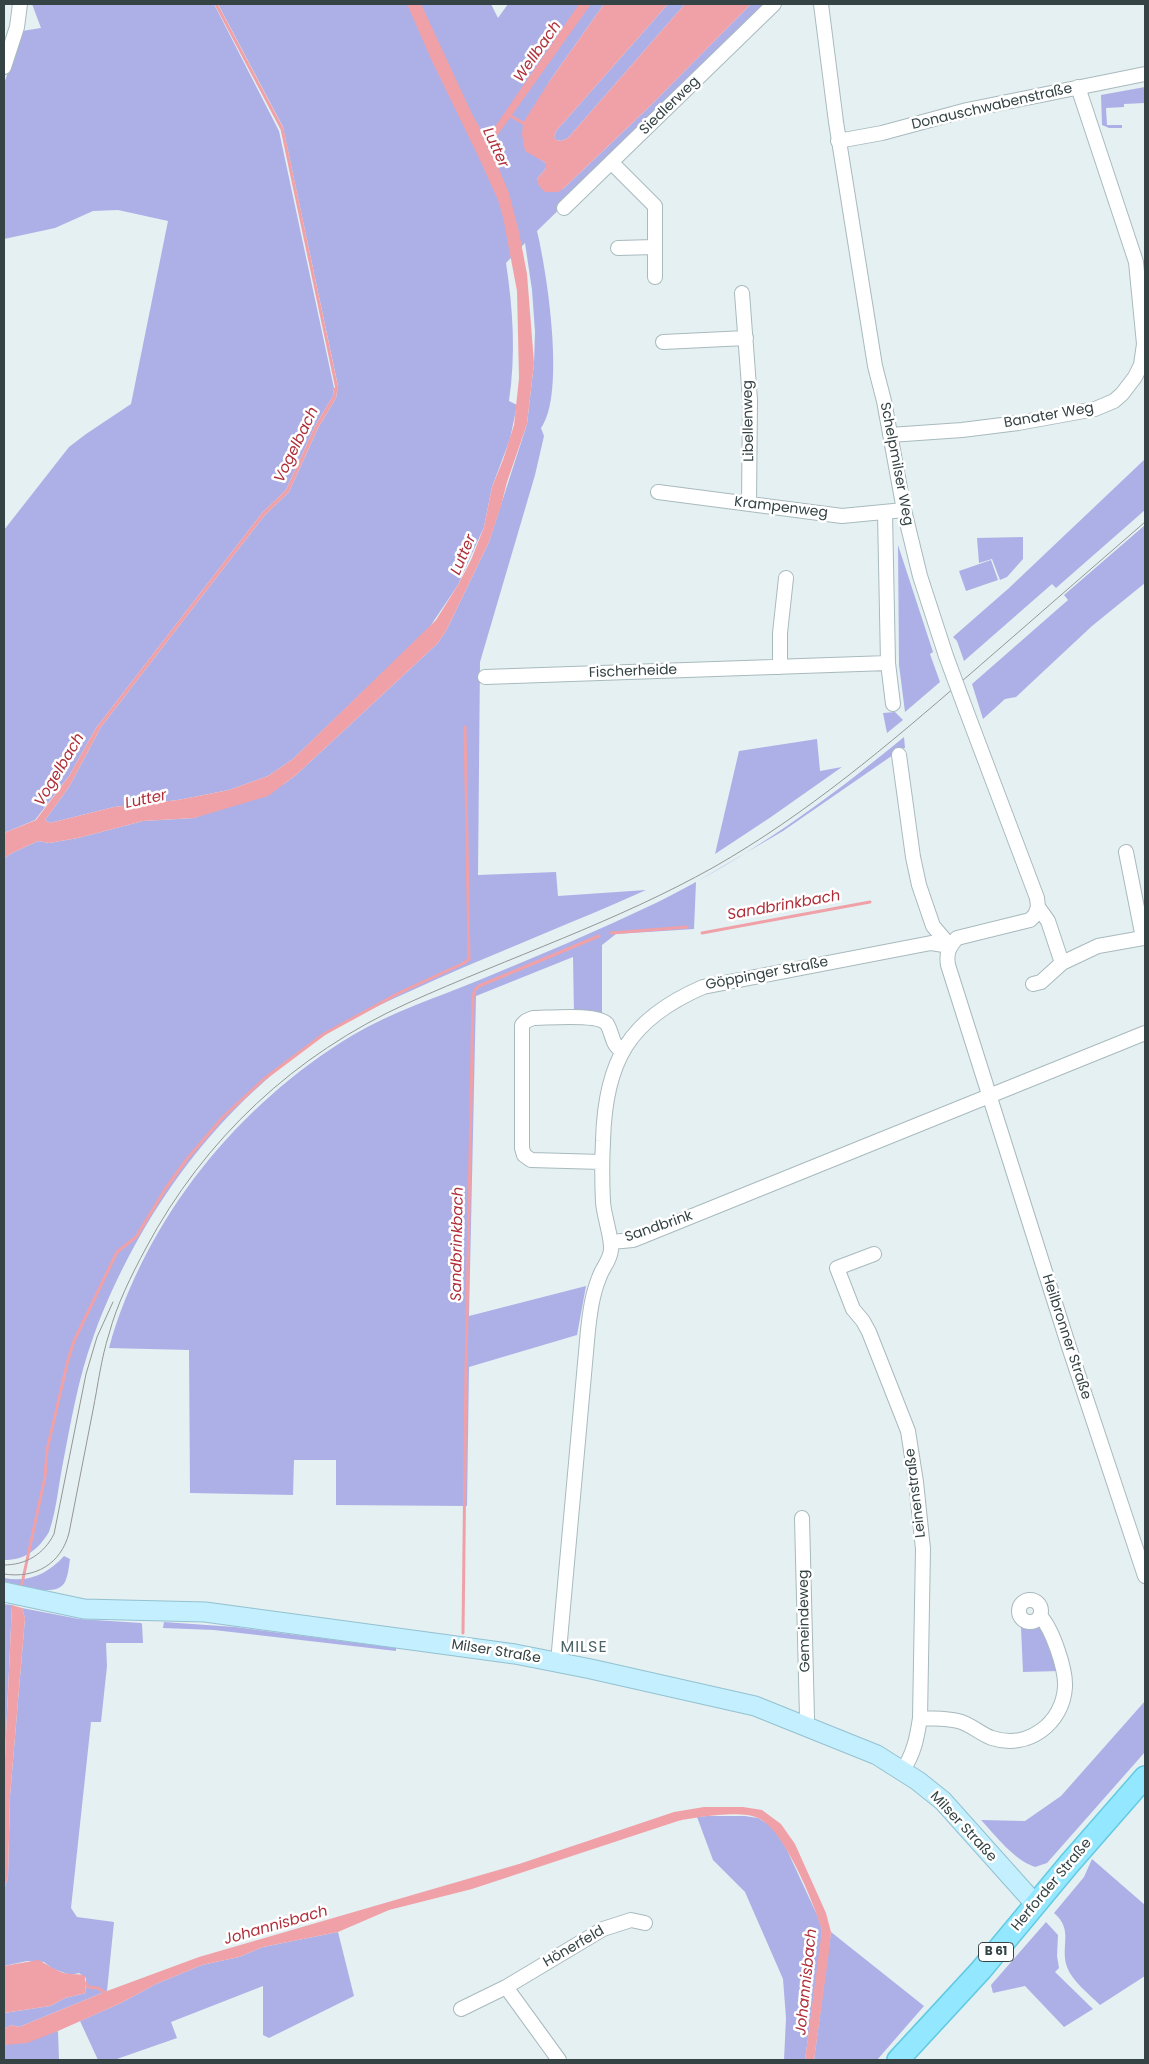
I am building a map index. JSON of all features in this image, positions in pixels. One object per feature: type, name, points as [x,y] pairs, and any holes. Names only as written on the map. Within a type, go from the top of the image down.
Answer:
[{"type":"main road","name":"Milser Straße","points":[[4,1592],[77,1608],[205,1612],[373,1634],[558,1662],[740,1702],[771,1711],[877,1755],[903,1770],[943,1801],[1036,1905]]},
{"type":"main road","name":"Herforder Straße","points":[[898,2060],[981,1970],[1068,1864],[1145,1777]]},
{"type":"street","points":[[4,68],[17,28],[20,4]]},
{"type":"street","name":"Siedlerweg","points":[[564,208],[774,4]]},
{"type":"street","name":"Schelpmilser Weg","points":[[822,4],[838,141],[875,366],[884,400],[904,510],[920,576],[946,656],[1025,865],[1037,898],[1038,907],[1048,921],[1062,963]]},
{"type":"street","name":"Donauschwabenstraße","points":[[838,141],[882,133],[967,110],[1078,86],[1145,74]]},
{"type":"street","name":"Banater Weg","points":[[890,435],[1018,423],[1095,409],[1114,401],[1122,394],[1141,366],[1144,344],[1136,262],[1078,86]]},
{"type":"street","points":[[612,163],[655,206],[656,277]]},
{"type":"street","points":[[618,248],[655,247]]},
{"type":"street","name":"Libellenweg","points":[[742,293],[750,400],[749,504]]},
{"type":"street","points":[[663,342],[746,338]]},
{"type":"street","name":"Krampenweg","points":[[658,492],[842,516],[904,510]]},
{"type":"street","name":"Schelpmilser Weg","points":[[885,513],[888,663],[892,704]]},
{"type":"street","points":[[780,667],[780,633],[786,578]]},
{"type":"street","name":"Fischerheide","points":[[485,677],[888,663]]},
{"type":"street","points":[[899,754],[913,857],[919,884],[933,926],[950,946],[957,938],[967,934],[1030,920],[1035,915],[1038,907]]},
{"type":"street","points":[[1032,984],[1041,982],[1062,963],[1098,946],[1144,938],[1126,852]]},
{"type":"street","name":"Göppinger Straße","points":[[612,1242],[606,1226],[603,1202],[602,1162],[606,1097],[611,1077],[622,1051],[633,1035],[665,1006],[703,986],[931,943],[950,946]]},
{"type":"street","name":"Heilbronner Straße","points":[[950,946],[946,955],[948,965],[1068,1344],[1145,1576]]},
{"type":"street","points":[[602,1162],[531,1160],[524,1155],[522,1148],[522,1025],[533,1018],[595,1018],[607,1024],[616,1047],[622,1051]]},
{"type":"street","points":[[990,1097],[1145,1033]]},
{"type":"street","name":"Sandbrink","points":[[558,1662],[588,1330],[594,1293],[611,1253],[612,1242],[633,1240],[990,1097]]},
{"type":"street","name":"Leinenstraße","points":[[874,1254],[837,1268],[853,1309],[864,1321],[869,1332],[910,1440],[920,1511],[923,1549],[920,1718],[915,1747],[903,1770]]},
{"type":"street","name":"Gemeindeweg","points":[[802,1518],[807,1718],[805,1724]]},
{"type":"street","points":[[920,1718],[959,1722],[988,1737],[1007,1741],[1030,1737],[1046,1728],[1062,1705],[1065,1682],[1062,1666],[1048,1627],[1040,1616]]},
{"type":"street","name":"Hönerfeld","points":[[460,2008],[506,1986],[603,1929],[631,1920],[645,1923]]},
{"type":"street","points":[[506,1986],[559,2060]]},
{"type":"shaded area","points":[[32,4],[214,4],[279,131],[334,388],[333,396],[315,426],[286,490],[262,513],[96,728],[69,776],[35,820],[4,833],[4,530],[69,447],[131,404],[168,221],[118,210],[93,211],[55,228],[4,239],[4,84],[22,31],[41,28]]},
{"type":"shaded area","points":[[218,4],[491,4],[498,18],[508,4],[604,4],[549,82],[535,156],[546,163],[546,168],[537,179],[563,189],[649,107],[751,4],[770,4],[537,231],[545,274],[552,332],[552,389],[548,412],[541,428],[544,436],[535,475],[480,662],[478,875],[556,872],[558,896],[646,890],[489,956],[344,1023],[291,1059],[254,1091],[220,1126],[188,1164],[160,1204],[135,1246],[113,1290],[94,1335],[79,1384],[49,1532],[30,1553],[12,1560],[4,1560],[4,859],[10,854],[38,841],[49,843],[78,838],[143,821],[194,818],[284,784],[296,775],[437,644],[446,631],[489,542],[527,424],[534,363],[535,332],[532,290],[525,243],[506,263],[513,332],[509,401],[517,405],[510,439],[492,487],[484,527],[458,585],[429,628],[293,759],[268,776],[229,790],[178,800],[114,807],[50,823],[45,820],[69,787],[101,727],[264,516],[289,492],[318,428],[336,398],[338,386],[283,127]]},
{"type":"shaded area","points":[[407,4],[421,4],[472,114],[485,137],[488,137],[579,4],[591,4],[490,148],[509,193],[519,232],[527,274],[534,363],[527,424],[489,542],[446,631],[437,644],[296,775],[268,796],[194,818],[143,821],[78,838],[49,843],[38,841],[10,854],[4,859],[4,833],[36,820],[69,776],[96,728],[262,513],[286,490],[315,426],[333,396],[334,388],[338,386],[336,398],[318,428],[289,492],[264,516],[101,727],[69,787],[45,820],[50,823],[114,807],[178,800],[229,790],[268,776],[293,759],[436,620],[471,560],[484,527],[492,487],[514,425],[519,378],[517,291],[498,200]]},
{"type":"shaded area","points":[[604,4],[668,4],[556,131],[554,137],[556,140],[561,141],[568,138],[685,4],[751,4],[649,107],[563,189],[558,192],[545,192],[539,186],[537,179],[546,168],[546,163],[525,151],[522,135],[523,123],[549,82]]},
{"type":"shaded area","points":[[668,4],[685,4],[568,138],[561,141],[556,140],[554,137],[556,131]]},
{"type":"shaded area","points":[[1145,87],[1145,103],[1124,104],[1124,107],[1106,108],[1107,125],[1122,125],[1122,128],[1109,128],[1102,125],[1101,95]]},
{"type":"shaded area","points":[[1145,459],[1145,510],[1056,588],[1052,584],[964,661],[957,641],[953,637],[1009,588]]},
{"type":"shaded area","points":[[1145,525],[1145,583],[1092,626],[1016,697],[1005,699],[983,719],[972,684],[1068,600],[1064,595]]},
{"type":"shaded area","points":[[1023,537],[1023,559],[1007,577],[1000,580],[992,559],[979,563],[977,538]]},
{"type":"shaded area","points":[[898,545],[933,652],[930,654],[940,682],[905,712],[899,665]]},
{"type":"shaded area","points":[[991,560],[998,580],[966,591],[959,571]]},
{"type":"shaded area","points":[[895,712],[903,720],[887,733],[883,713]]},
{"type":"shaded area","points":[[904,737],[905,748],[893,751],[893,755],[783,831],[741,856],[786,827]]},
{"type":"shaded area","points":[[817,739],[820,771],[842,767],[715,854],[739,751]]},
{"type":"shaded area","points":[[696,882],[694,929],[616,934],[602,945],[602,1014],[574,1014],[573,957],[476,996],[469,1316],[586,1286],[577,1335],[469,1367],[467,1506],[336,1505],[336,1460],[294,1460],[293,1495],[190,1493],[189,1350],[109,1348],[125,1300],[146,1254],[172,1210],[201,1169],[235,1130],[271,1095],[311,1063],[353,1035],[398,1012],[500,972],[591,933]]},
{"type":"shaded area","points":[[64,1556],[70,1559],[66,1580],[60,1587],[54,1590],[27,1588],[4,1581],[4,1578],[21,1579],[37,1576],[51,1568]]},
{"type":"shaded area","points":[[4,1604],[12,1605],[4,1778]]},
{"type":"shaded area","points":[[12,1605],[22,1608],[25,1618],[10,1796],[8,1877],[4,1890],[4,1778]]},
{"type":"shaded area","points":[[22,1608],[79,1619],[141,1623],[143,1643],[106,1643],[107,1666],[101,1722],[91,1722],[71,1908],[77,1917],[114,1922],[107,1991],[19,2027],[11,2025],[4,2029],[4,2013],[50,2006],[65,1998],[86,1993],[86,1978],[79,1973],[71,1975],[53,1969],[44,1962],[27,1961],[4,1966],[4,1890],[8,1877],[10,1796],[25,1618]]},
{"type":"shaded area","points":[[164,1622],[235,1627],[396,1648],[396,1651],[214,1630],[163,1628]]},
{"type":"shaded area","points":[[1041,1627],[1060,1671],[1023,1672],[1021,1628]]},
{"type":"shaded area","points":[[1145,1701],[1145,1752],[1047,1863],[1035,1867],[1020,1859],[981,1820],[1025,1821],[1061,1796]]},
{"type":"shaded area","points":[[704,1807],[743,1807],[762,1810],[781,1824],[795,1844],[826,1913],[831,1932],[814,2060],[805,2060],[822,1930],[797,1868],[778,1836],[758,1818],[730,1814],[678,1821],[472,1889],[389,1910],[338,1932],[263,1947],[239,1957],[202,1965],[156,1984],[121,2003],[58,2031],[27,2043],[4,2045],[4,2029],[11,2025],[19,2027],[107,1991],[199,1957],[519,1864],[674,1812]]},
{"type":"shaded area","points":[[697,1817],[758,1818],[773,1827],[787,1850],[818,1917],[822,1930],[821,1946],[805,2060],[784,2060],[786,2018],[783,1979],[745,1892],[713,1860]]},
{"type":"shaded area","points":[[1092,1859],[1145,1905],[1145,1976],[1100,2005],[1081,1987],[1069,1972],[1065,1959],[1065,1932],[1060,1919],[1054,1913],[1084,1877]]},
{"type":"shaded area","points":[[1046,1922],[1058,1935],[1057,1956],[1059,1968],[1055,1972],[1093,2009],[1064,2027],[1025,1986],[993,1993],[991,1985]]},
{"type":"shaded area","points":[[338,1932],[354,1996],[269,2038],[263,2035],[263,1986],[171,2022],[177,2038],[114,2060],[98,2060],[80,2021],[121,2003],[156,1984],[202,1965],[239,1957],[263,1947]]},
{"type":"shaded area","points":[[831,1932],[924,2006],[877,2060],[814,2060]]},
{"type":"shaded area","points":[[38,1960],[64,1973],[85,1976],[86,1993],[65,1998],[50,2006],[4,2013],[4,1966]]},
{"type":"shaded area","points":[[58,2031],[59,2060],[4,2060],[4,2045]]},
{"type":"waterway","name":"Vogelbach","points":[[216,4],[282,129],[337,389]]},
{"type":"waterway","name":"Wellbach","points":[[509,115],[523,123]]},
{"type":"waterway","points":[[21,1588],[45,1477],[47,1450],[68,1360],[74,1341],[117,1252],[136,1237],[166,1188],[187,1159],[223,1117],[264,1079],[324,1034],[399,993],[469,959],[465,727]]},
{"type":"waterway","name":"Sandbrinkbach","points":[[702,933],[870,902]]},
{"type":"waterway","name":"Sandbrinkbach","points":[[611,933],[687,927]]},
{"type":"waterway","name":"Sandbrinkbach","points":[[463,1633],[473,996],[479,986],[599,936]]},
{"type":"waterway","points":[[86,1983],[88,1987],[98,1988],[107,1994]]},
{"type":"tram line","points":[[4,1574],[26,1574],[45,1567],[60,1553],[65,1544],[69,1533],[104,1353],[112,1323],[125,1290],[169,1208],[225,1136],[256,1104],[291,1074],[328,1047],[367,1024],[446,986],[601,922],[677,887],[714,867],[782,824],[877,753],[1145,522]]},
{"type":"tram line","points":[[4,1565],[20,1563],[34,1557],[40,1553],[54,1534],[86,1374],[97,1337],[113,1302]]},
{"type":"district","name":"MILSE","points":[[584,1648]]},
{"type":"water label","name":"Lutter","points":[[495,148]]},
{"type":"water label","name":"Lutter","points":[[464,555]]},
{"type":"water label","name":"Lutter","points":[[146,800]]},
{"type":"water label","name":"Johannisbach","points":[[276,1926]]},
{"type":"water label","name":"Johannisbach","points":[[807,1982]]}]
